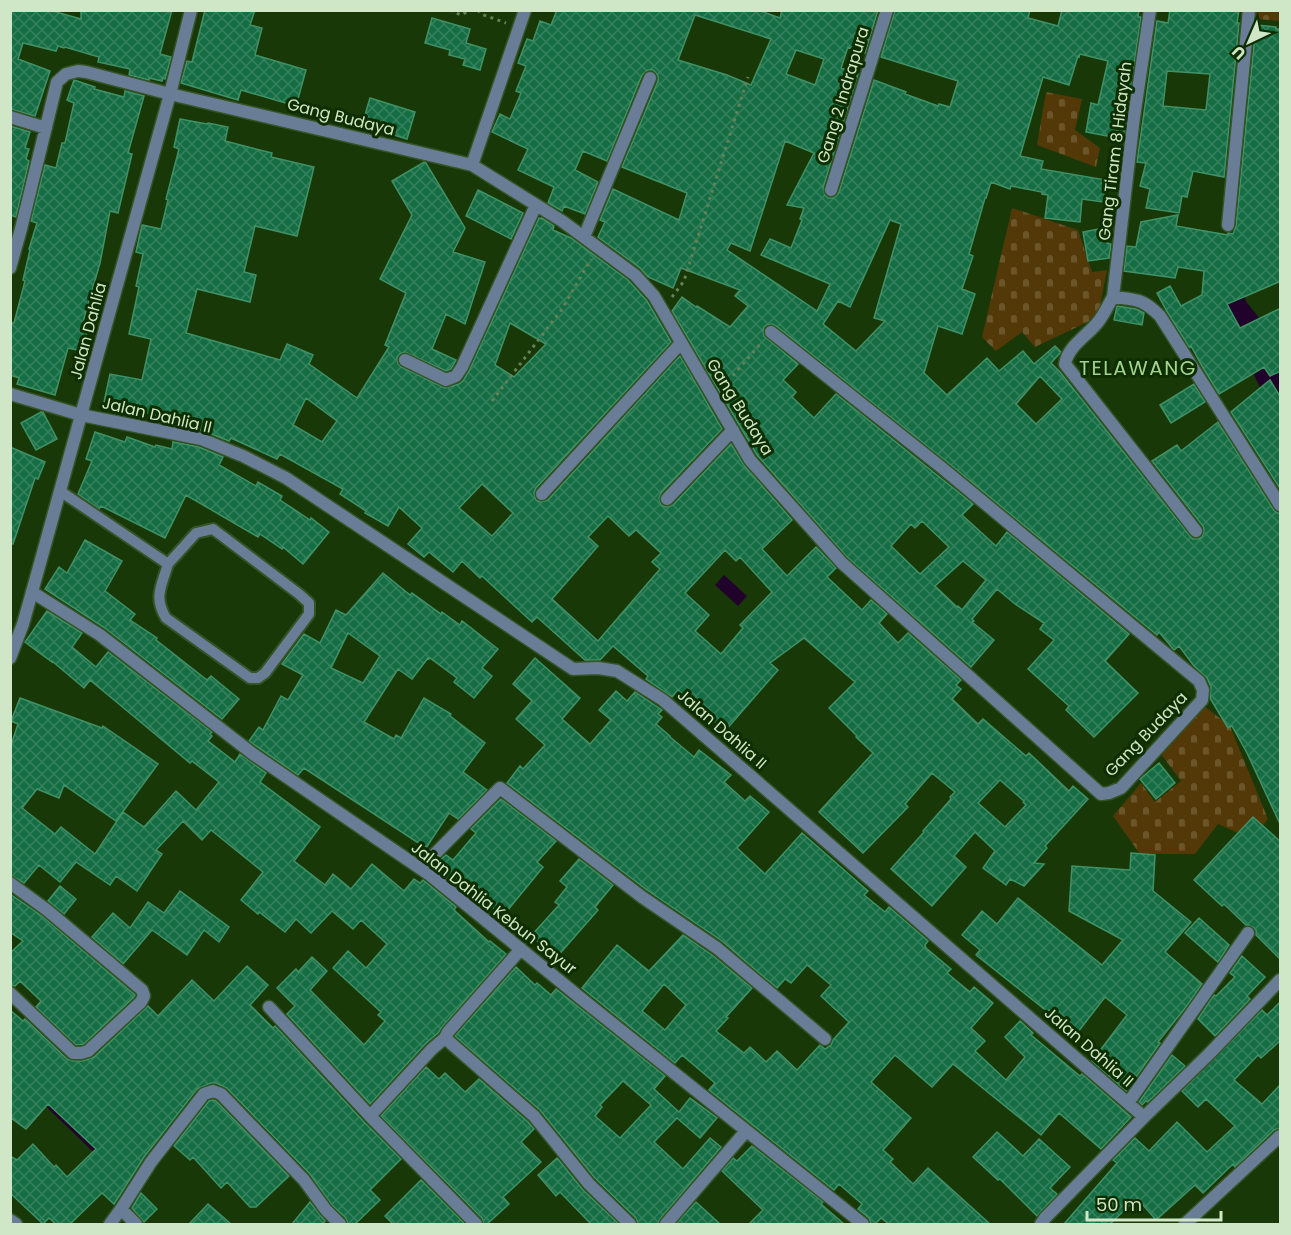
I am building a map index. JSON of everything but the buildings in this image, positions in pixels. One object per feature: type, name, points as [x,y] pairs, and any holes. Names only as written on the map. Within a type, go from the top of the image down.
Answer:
[{"type":"street","name":"Jalan Dahlia","points":[[10,658],[23,624],[60,492],[191,10]]},
{"type":"street","points":[[472,165],[525,10]]},
{"type":"street","name":"Gang 2 Indrapura","points":[[831,190],[887,10]]},
{"type":"street","name":"Gang Tiram 8 Hidayah","points":[[1113,297],[1134,117],[1150,10]]},
{"type":"street","points":[[1228,225],[1250,10]]},
{"type":"street","name":"Gang Budaya","points":[[10,268],[57,82],[70,72],[86,72],[472,165],[562,221],[635,275],[654,296],[750,460],[842,562],[1101,794],[1121,788],[1202,700],[1203,690],[1199,681],[941,467],[771,332]]},
{"type":"street","points":[[584,237],[650,78]]},
{"type":"street","points":[[10,117],[46,129]]},
{"type":"street","points":[[405,360],[446,380],[456,376],[536,205]]},
{"type":"street","points":[[1196,531],[1065,364],[1066,357],[1099,322],[1113,297],[1142,301],[1160,316],[1281,505]]},
{"type":"street","points":[[542,494],[681,343]]},
{"type":"street","name":"Jalan Dahlia II","points":[[10,394],[81,415],[201,439],[243,456],[286,478],[573,669],[598,668],[617,671],[663,700],[1144,1117]]},
{"type":"street","points":[[667,499],[733,430]]},
{"type":"street","name":"Jalan Dahlia Kebun Sayur","points":[[32,592],[100,635],[253,754],[422,868],[863,1224]]},
{"type":"street","points":[[422,868],[500,788],[642,897],[717,948],[825,1039]]},
{"type":"street","points":[[10,883],[47,909],[142,990],[144,996],[141,1002],[88,1051],[73,1053],[10,993]]},
{"type":"street","points":[[1128,1103],[1248,933]]},
{"type":"street","points":[[370,1116],[445,1038],[521,949]]},
{"type":"street","points":[[1041,1224],[1281,980]]},
{"type":"street","points":[[269,1007],[370,1116],[476,1224]]},
{"type":"street","points":[[445,1038],[534,1116],[589,1184],[630,1224]]},
{"type":"street","points":[[110,1224],[151,1162],[204,1094],[213,1091],[221,1094],[250,1123],[304,1180],[326,1210],[340,1224]]},
{"type":"street","points":[[666,1224],[746,1131]]},
{"type":"street","points":[[1185,1224],[1281,1136]]},
{"type":"street","points":[[121,1209],[136,1224]]},
{"type":"street","points":[[10,1220],[16,1224]]},
{"type":"lane","points":[[60,492],[168,564]]},
{"type":"lane","points":[[213,529],[299,594],[309,603],[309,614],[265,673],[258,678],[250,678],[166,618],[159,607],[159,594],[168,564],[196,533],[213,529]]},
{"type":"path","points":[[450,10],[461,15],[470,10]]},
{"type":"path","points":[[478,10],[481,14],[519,27]]},
{"type":"path","points":[[663,311],[684,280],[748,77]]},
{"type":"path","points":[[492,401],[562,309],[598,247]]},
{"type":"path","points":[[714,399],[771,332]]},
{"type":"green space","points":[[1255,11],[1280,11],[1280,21],[1255,19]]},
{"type":"green space","points":[[1046,92],[1082,99],[1075,130],[1100,148],[1096,167],[1037,145]]},
{"type":"green space","points":[[1012,208],[1078,230],[1092,272],[1107,270],[1098,317],[1035,347],[1022,332],[996,351],[982,337]]},
{"type":"green space","points":[[1204,706],[1230,726],[1268,819],[1252,839],[1218,824],[1195,854],[1140,854],[1113,816],[1141,783],[1155,802],[1181,781],[1161,754]]},
{"type":"shaded area","points":[[724,575],[747,596],[738,606],[715,585]]},
{"type":"waterway","points":[[1237,263],[1231,272],[1225,293],[1233,311],[1250,332],[1280,391]]},
{"type":"waterway","points":[[44,1101],[99,1154]]},
{"type":"district","name":"TELAWANG","points":[[1138,368]]}]
